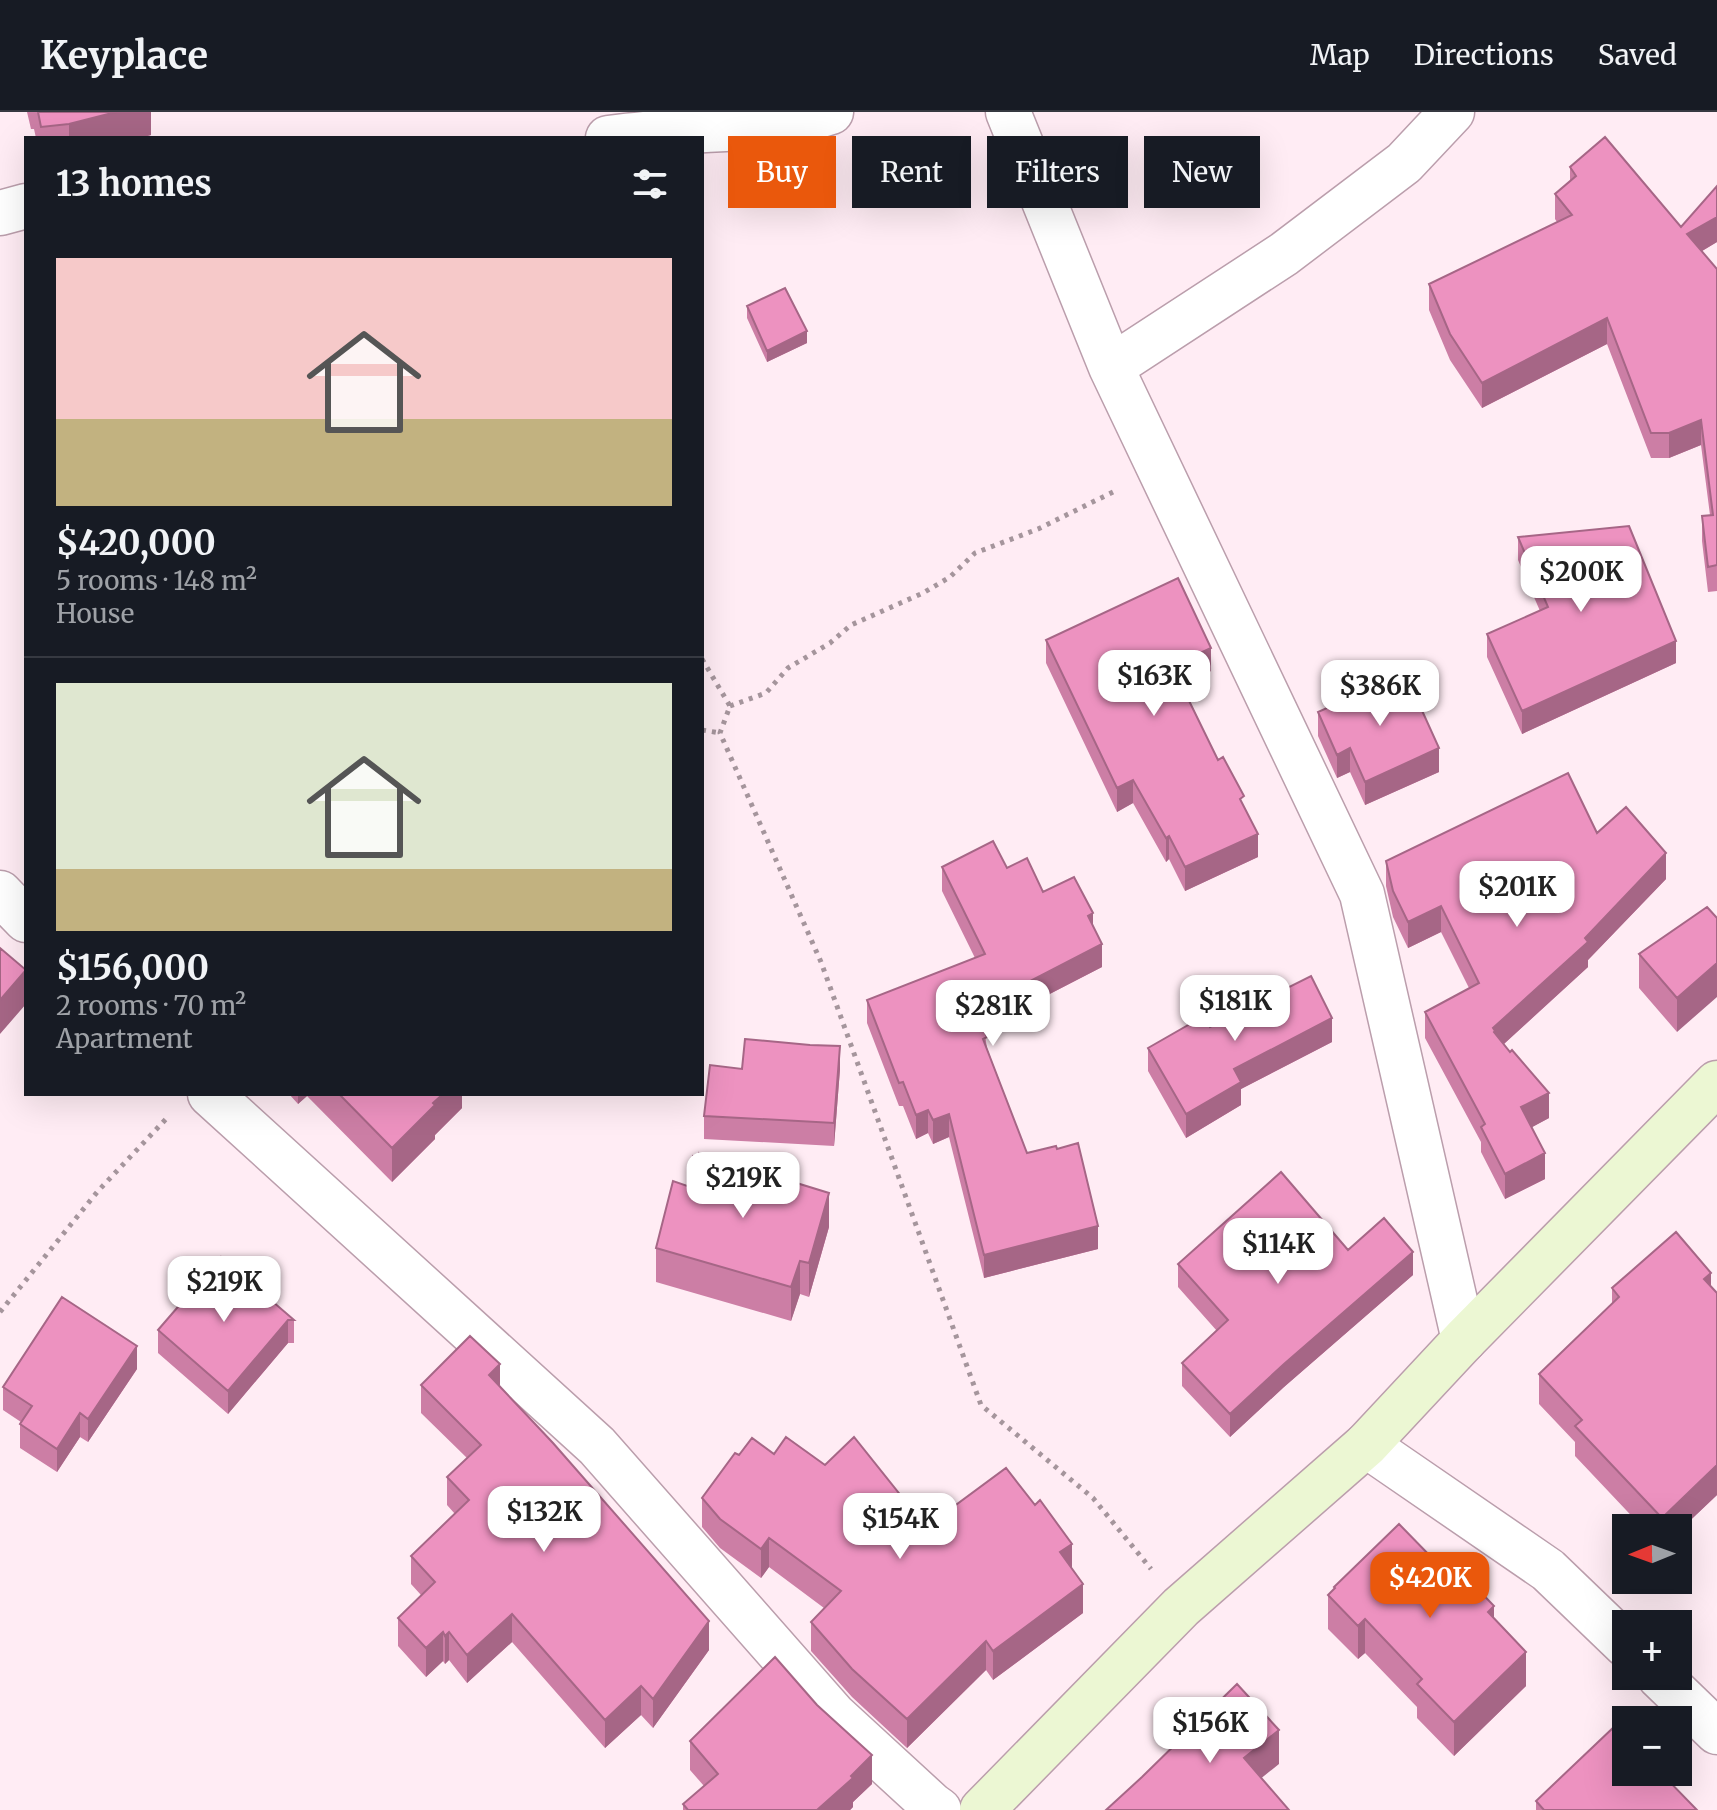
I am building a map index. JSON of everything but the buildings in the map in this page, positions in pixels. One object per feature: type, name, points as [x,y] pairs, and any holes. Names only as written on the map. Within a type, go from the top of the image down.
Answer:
[{"type":"main road","points":[[982,1810],[1181,1607],[1366,1445],[1464,1340],[1717,1083]]},
{"type":"street","points":[[629,136],[753,128],[810,119],[831,112]]},
{"type":"street","points":[[1008,112],[1111,367],[1362,894],[1464,1340]]},
{"type":"street","points":[[1111,367],[1284,254],[1404,163],[1452,112]]},
{"type":"street","points":[[0,213],[24,207]]},
{"type":"street","points":[[0,893],[24,918]]},
{"type":"street","points":[[212,1096],[597,1446],[834,1715],[939,1810]]},
{"type":"street","points":[[1366,1445],[1548,1570],[1612,1632]]},
{"type":"street","points":[[1674,1690],[1717,1732]]},
{"type":"path","points":[[1156,463],[1107,496],[1038,529],[975,553],[950,577],[923,593],[851,625],[830,643],[788,668],[766,693],[730,706],[720,733],[821,962],[981,1405],[1093,1498],[1181,1607]]},
{"type":"path","points":[[704,662],[730,706]]},
{"type":"path","points":[[704,730],[720,733]]},
{"type":"path","points":[[0,1312],[98,1191],[171,1114]]}]
